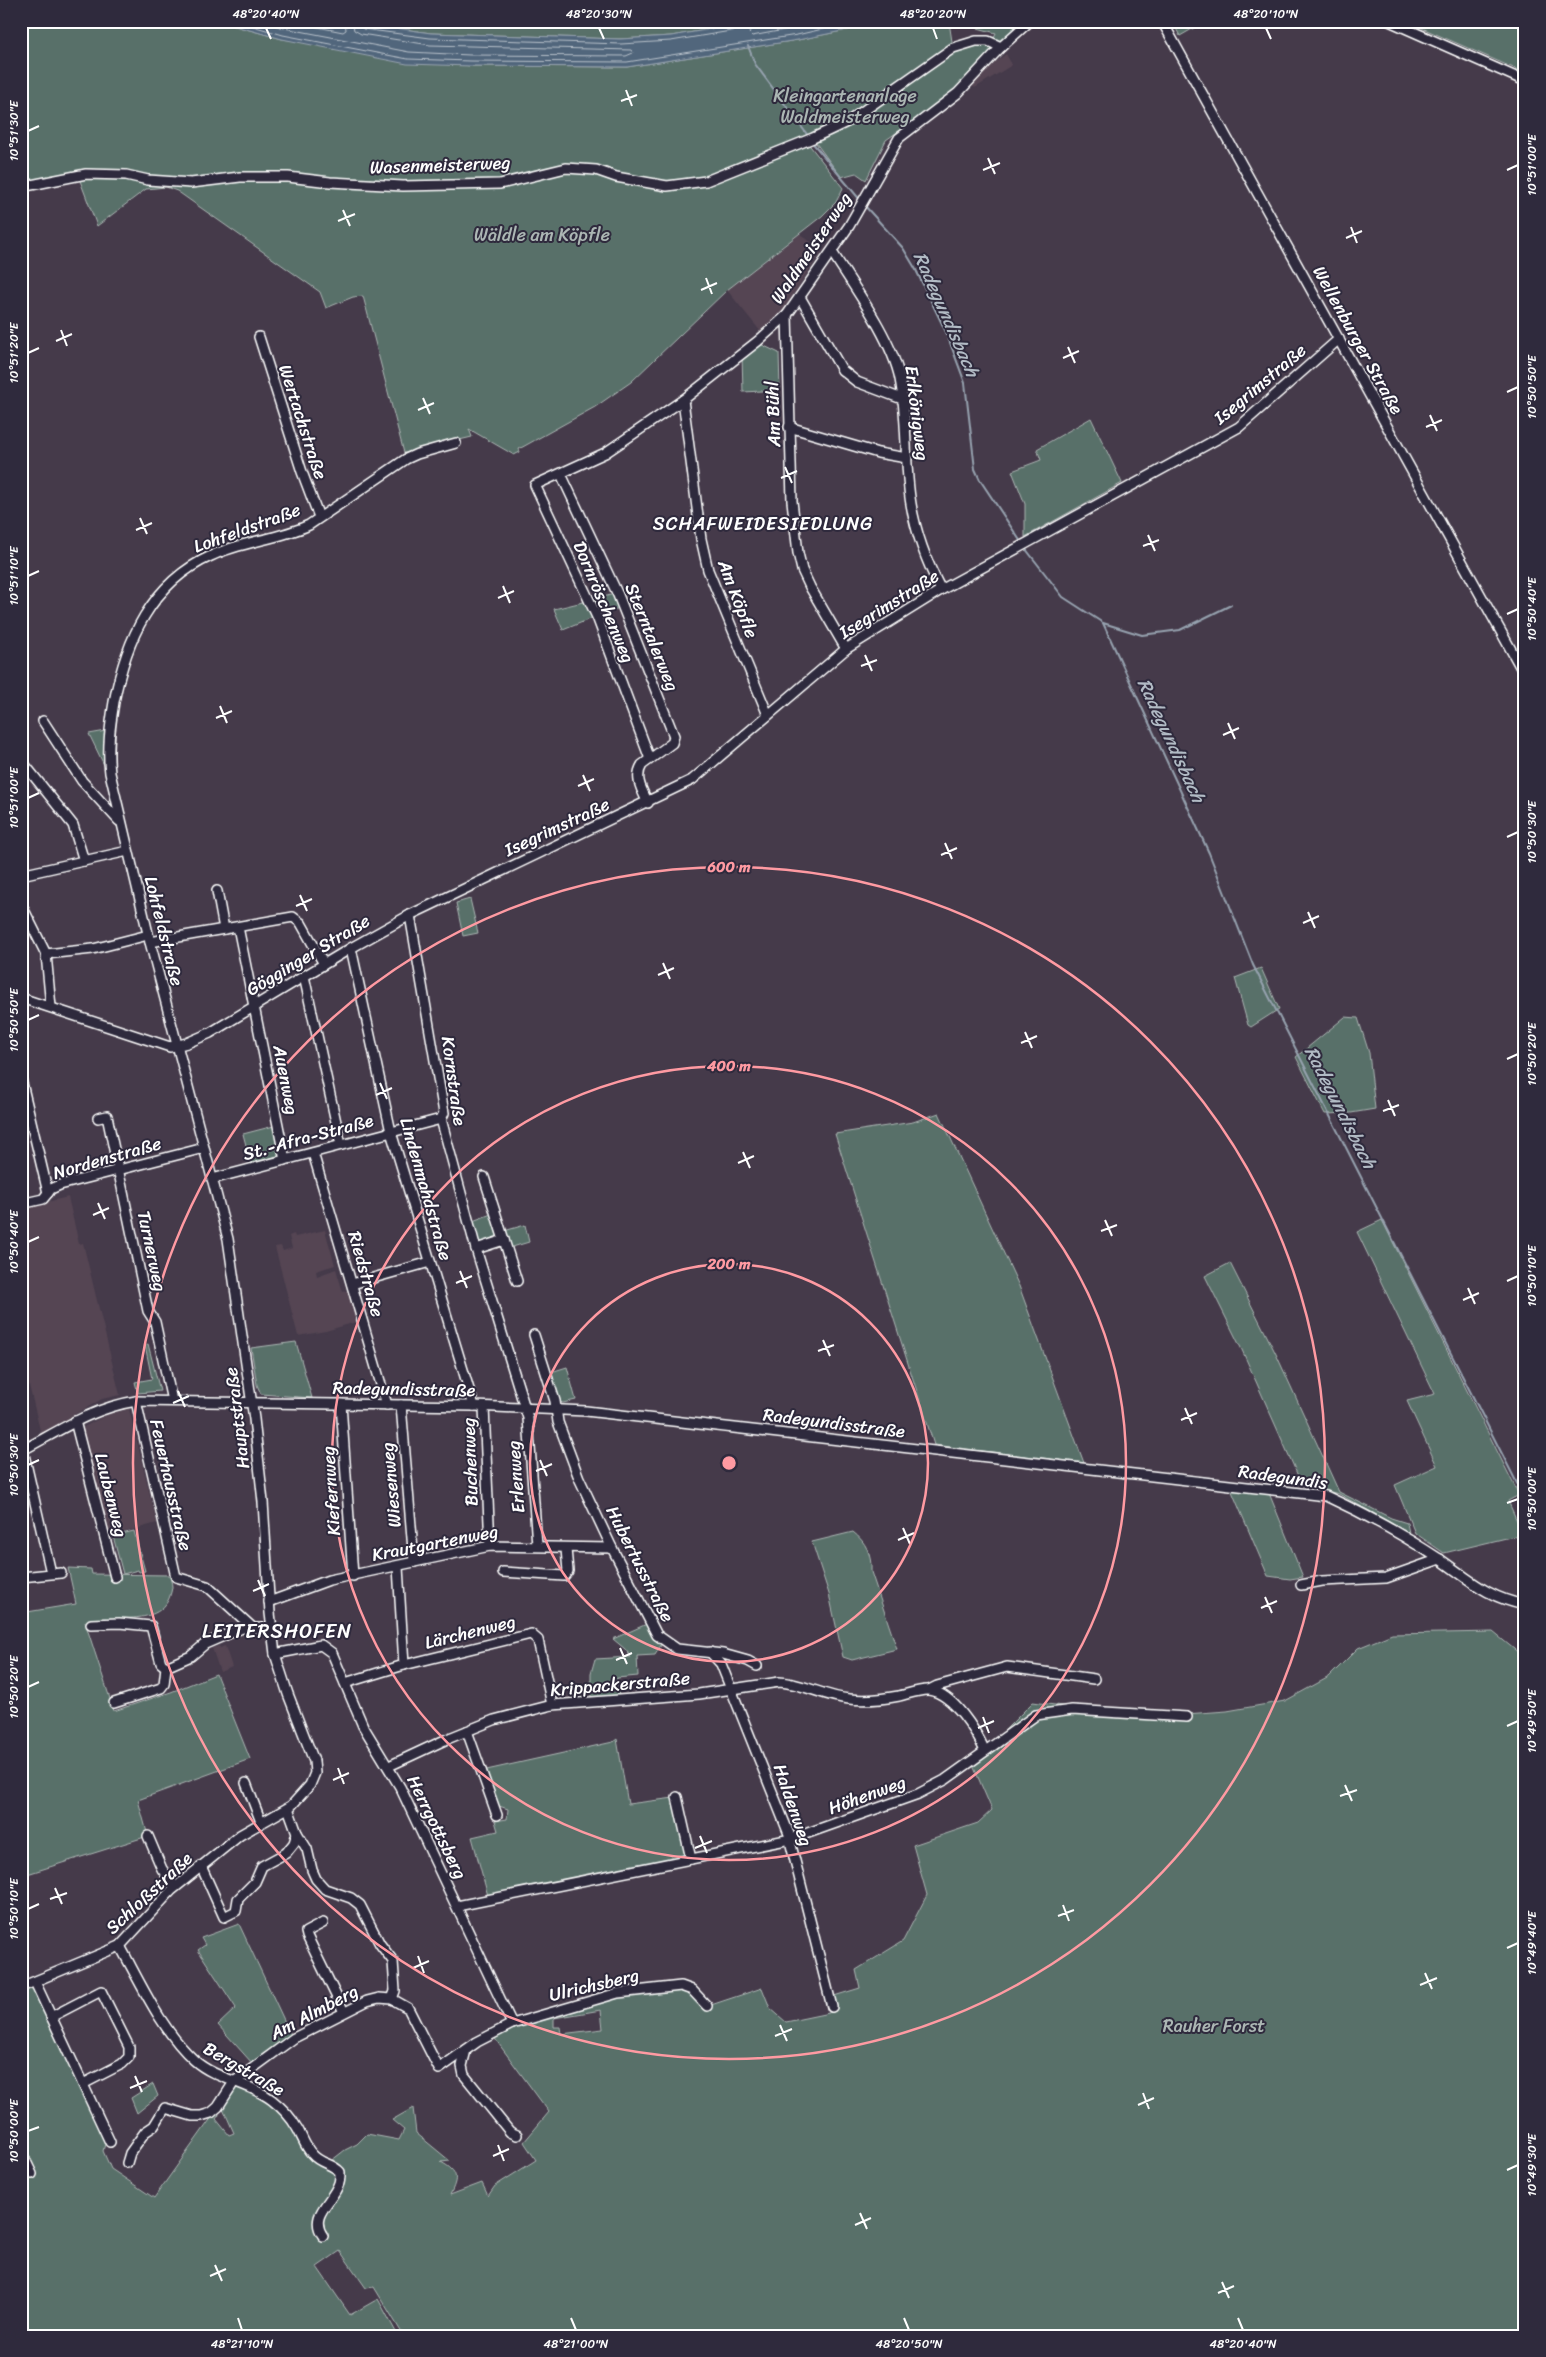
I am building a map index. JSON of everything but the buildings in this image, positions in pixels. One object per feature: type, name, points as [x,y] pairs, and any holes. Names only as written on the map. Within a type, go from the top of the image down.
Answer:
[{"type":"street","name":"Waldmeisterweg","points":[[561,474],[605,453],[683,400],[758,341],[787,315],[832,252],[899,138],[958,93],[1000,47],[1030,21]]},
{"type":"street","name":"Wellenburger Straße","points":[[1162,21],[1525,675]]},
{"type":"street","points":[[1389,21],[1525,81]]},
{"type":"street","name":"Wasenmeisterweg","points":[[21,187],[86,174],[126,175],[148,180],[191,183],[259,177],[403,186],[492,184],[566,168],[596,170],[616,177],[667,186],[706,181],[810,139],[849,121],[953,48],[976,41],[988,41],[1000,47]]},
{"type":"street","name":"Erlkönigweg","points":[[832,252],[885,342],[900,378],[914,521],[920,542],[941,590]]},
{"type":"street","points":[[800,297],[842,370],[850,378],[902,399]]},
{"type":"street","name":"Am Bühl","points":[[787,315],[793,509],[802,570],[846,649]]},
{"type":"street","name":"Wertachstraße","points":[[259,337],[302,472],[319,518]]},
{"type":"street","name":"Isegrimstraße","points":[[456,892],[619,817],[692,780],[846,649],[941,590],[1239,426],[1338,339]]},
{"type":"street","name":"Am Köpfle","points":[[683,400],[701,539],[708,570],[768,715]]},
{"type":"street","points":[[789,427],[878,452],[907,458]]},
{"type":"street","name":"Lohfeldstraße","points":[[177,1046],[121,823],[108,757],[109,732],[124,657],[135,631],[150,605],[181,573],[197,562],[213,554],[293,532],[319,518],[406,459],[456,443]]},
{"type":"street","name":"Sterntalerweg","points":[[561,474],[618,594],[674,736],[672,743],[642,765],[638,774],[640,785],[648,803]]},
{"type":"street","name":"Dornröschenweg","points":[[561,474],[534,485],[590,600],[650,759]]},
{"type":"street","name":"Lohfeldstraße","points":[[43,721],[82,781],[121,823]]},
{"type":"street","points":[[21,760],[73,825],[84,861]]},
{"type":"street","points":[[21,875],[128,851]]},
{"type":"street","points":[[217,891],[224,928]]},
{"type":"street","name":"Gögginger Straße","points":[[177,1046],[210,1033],[351,948],[456,892]]},
{"type":"street","points":[[21,904],[46,954],[51,1008]]},
{"type":"street","name":"Kornstraße","points":[[410,915],[444,1113],[441,1120],[476,1248],[524,1408]]},
{"type":"street","points":[[46,954],[93,949],[293,917],[301,923],[324,964]]},
{"type":"street","name":"Auenweg","points":[[238,926],[285,1160]]},
{"type":"street","name":"Lindenmahdstraße","points":[[351,948],[391,1132],[474,1406]]},
{"type":"street","points":[[304,976],[341,1145]]},
{"type":"street","points":[[21,998],[156,1043],[170,1047],[177,1046]]},
{"type":"street","name":"Hauptstraße","points":[[177,1046],[232,1256],[252,1402],[263,1502],[271,1628],[275,1654],[314,1761],[315,1773],[310,1785]]},
{"type":"street","points":[[21,1079],[48,1193]]},
{"type":"street","name":"Turnerweg","points":[[98,1118],[107,1116],[148,1310],[155,1322],[172,1401]]},
{"type":"street","name":"St.-Afra-Straße","points":[[212,1179],[441,1120]]},
{"type":"street","name":"Nordenstraße","points":[[21,1204],[43,1199],[55,1187],[204,1148]]},
{"type":"street","name":"Riedstraße","points":[[313,1152],[387,1405]]},
{"type":"street","points":[[484,1177],[517,1282]]},
{"type":"street","points":[[476,1248],[504,1240]]},
{"type":"street","points":[[352,1284],[430,1262]]},
{"type":"street","points":[[534,1335],[556,1409]]},
{"type":"street","name":"Radegundisstraße","points":[[22,1451],[75,1421],[105,1407],[136,1401],[474,1406],[586,1410],[1107,1473]]},
{"type":"street","name":"Feuerhausstraße","points":[[136,1401],[176,1577],[207,1586],[253,1628]]},
{"type":"street","name":"Kiefernweg","points":[[341,1404],[353,1576]]},
{"type":"street","name":"Wiesenweg","points":[[401,1405],[414,1562]]},
{"type":"street","name":"Buchenweg","points":[[484,1407],[490,1546]]},
{"type":"street","name":"Erlenweg","points":[[524,1408],[528,1418],[537,1545]]},
{"type":"street","name":"Hubertusstraße","points":[[556,1409],[558,1422],[579,1478],[612,1548],[657,1635],[677,1649],[710,1652],[737,1658],[757,1666]]},
{"type":"street","name":"Laubenweg","points":[[75,1421],[115,1577]]},
{"type":"street","points":[[22,1451],[51,1573]]},
{"type":"street","name":"Radegundis","points":[[1107,1473],[1326,1496],[1346,1505],[1440,1559],[1482,1591],[1525,1605]]},
{"type":"street","name":"Krautgartenweg","points":[[269,1602],[315,1584],[490,1546],[537,1545],[566,1548],[612,1548]]},
{"type":"street","points":[[502,1572],[564,1576],[568,1571],[566,1548]]},
{"type":"street","points":[[1301,1585],[1322,1581],[1343,1582],[1386,1578],[1440,1559]]},
{"type":"street","points":[[398,1567],[404,1665]]},
{"type":"street","points":[[21,1577],[61,1573]]},
{"type":"street","points":[[91,1624],[119,1623],[151,1626],[161,1663],[166,1667]]},
{"type":"street","points":[[166,1667],[192,1656],[205,1644],[242,1628],[271,1628]]},
{"type":"street","name":"Lärchenweg","points":[[345,1683],[404,1665],[531,1634],[538,1640],[552,1705]]},
{"type":"street","name":"Herrgottsberg","points":[[275,1654],[321,1645],[332,1653],[363,1726],[389,1766],[430,1846],[512,2024]]},
{"type":"street","name":"Haldenweg","points":[[710,1652],[721,1664],[791,1839],[832,2006]]},
{"type":"street","points":[[114,1703],[160,1688],[164,1684],[166,1667]]},
{"type":"street","points":[[929,1690],[946,1683],[1008,1668],[1094,1679]]},
{"type":"street","name":"Krippackerstraße","points":[[389,1766],[503,1717],[552,1705],[699,1694],[779,1682],[792,1683],[822,1694],[851,1700],[880,1699],[929,1690]]},
{"type":"street","points":[[929,1690],[947,1700],[969,1721],[985,1751]]},
{"type":"street","name":"Höhenweg","points":[[457,1906],[791,1839],[918,1794],[945,1780],[1036,1715],[1072,1710],[1187,1717]]},
{"type":"street","points":[[467,1731],[497,1815]]},
{"type":"street","points":[[246,1783],[261,1822]]},
{"type":"street","name":"Schloßstraße","points":[[21,1987],[120,1946],[153,1908],[201,1866],[240,1835],[288,1808],[310,1785]]},
{"type":"street","points":[[677,1796],[691,1858]]},
{"type":"street","points":[[288,1808],[297,1833],[307,1849],[312,1870],[320,1884],[325,1889],[350,1898],[360,1905],[380,1944],[393,1961],[395,1991],[392,1999],[408,2008],[439,2069],[466,2050],[512,2024]]},
{"type":"street","points":[[201,1866],[224,1917],[236,1911],[238,1899],[255,1882],[262,1866],[286,1853],[294,1843],[297,1833]]},
{"type":"street","points":[[148,1836],[162,1869],[176,1888]]},
{"type":"street","points":[[323,1923],[306,1932],[344,2012]]},
{"type":"street","name":"Bergstraße","points":[[120,1946],[146,1997],[181,2046],[199,2065],[234,2082],[252,2088],[271,2100],[289,2116],[309,2152],[318,2162],[336,2167],[340,2172],[340,2183],[318,2217],[318,2228],[323,2236]]},
{"type":"street","points":[[34,1982],[110,2142]]},
{"type":"street","name":"Ulrichsberg","points":[[512,2024],[618,1993],[666,1987],[686,1987],[707,2006]]},
{"type":"street","points":[[51,2017],[101,1991],[129,2047],[129,2057],[122,2064],[83,2084]]},
{"type":"street","name":"Am Almberg","points":[[234,2082],[294,2038],[367,2000],[392,1999]]},
{"type":"street","points":[[466,2050],[462,2066],[464,2075],[510,2132],[517,2135]]},
{"type":"street","points":[[127,2163],[130,2153],[145,2132],[160,2119],[165,2108],[192,2116],[202,2116],[211,2113],[218,2107],[234,2082]]},
{"type":"street","points":[[21,2151],[30,2173]]},
{"type":"shaded area","points":[[1006,54],[1012,65],[975,88],[972,85],[988,68]]},
{"type":"shaded area","points":[[800,234],[822,250],[783,311],[761,332],[727,290]]},
{"type":"shaded area","points":[[68,1197],[79,1244],[83,1243],[120,1395],[102,1399],[41,1434],[21,1353],[21,1208]]},
{"type":"shaded area","points":[[325,1230],[335,1265],[316,1271],[317,1276],[336,1269],[343,1292],[349,1290],[353,1308],[359,1321],[326,1331],[298,1336],[275,1247],[281,1246],[283,1251],[292,1248],[289,1236],[294,1234],[295,1237]]},
{"type":"shaded area","points":[[129,1409],[157,1523],[107,1537],[80,1429],[108,1414]]},
{"type":"shaded area","points":[[219,1646],[220,1648],[225,1646],[232,1667],[220,1672],[212,1648]]},
{"type":"green space","name":"Wäldle am Köpfle","points":[[21,21],[217,21],[282,39],[470,66],[627,67],[798,40],[852,29],[871,21],[951,21],[949,22],[953,48],[982,43],[995,50],[957,90],[886,140],[866,180],[856,173],[841,177],[813,139],[806,135],[807,142],[843,188],[836,202],[822,216],[727,290],[631,382],[595,407],[519,449],[520,452],[514,455],[469,429],[472,437],[404,453],[363,296],[353,297],[326,308],[320,292],[177,191],[166,187],[146,189],[97,226],[79,178],[21,190]]},
{"type":"green space","points":[[347,21],[756,21],[671,36],[620,39],[431,33]]},
{"type":"green space","points":[[952,21],[1026,21],[1000,43],[993,39],[996,33]]},
{"type":"green space","points":[[1172,21],[1206,21],[1180,36]]},
{"type":"green space","points":[[1406,21],[1525,21],[1525,73]]},
{"type":"green space","points":[[758,343],[779,353],[780,390],[743,392],[742,355]]},
{"type":"green space","points":[[1091,418],[1122,483],[1025,537],[1025,504],[1012,471],[1041,460],[1037,449]]},
{"type":"green space","points":[[614,594],[619,608],[600,615],[593,600]]},
{"type":"green space","points":[[587,601],[595,617],[563,630],[554,609]]},
{"type":"green space","points":[[106,731],[105,764],[104,765],[89,734]]},
{"type":"green space","points":[[470,899],[478,933],[463,936],[456,903]]},
{"type":"green space","points":[[1261,968],[1279,1009],[1251,1027],[1248,1025],[1235,978]]},
{"type":"green space","points":[[1345,1017],[1358,1018],[1369,1053],[1375,1109],[1351,1113],[1325,1114],[1296,1057]]},
{"type":"green space","points":[[939,1113],[1019,1286],[1084,1463],[934,1445],[835,1134],[913,1122]]},
{"type":"green space","points":[[274,1126],[279,1151],[278,1156],[251,1164],[243,1134]]},
{"type":"green space","points":[[494,1213],[501,1238],[477,1245],[470,1222]]},
{"type":"green space","points":[[1382,1220],[1519,1495],[1508,1501],[1523,1534],[1444,1553],[1415,1533],[1395,1485],[1437,1466],[1407,1401],[1435,1394],[1357,1232]]},
{"type":"green space","points":[[525,1225],[529,1242],[509,1248],[504,1231]]},
{"type":"green space","points":[[1230,1263],[1276,1354],[1339,1492],[1391,1518],[1407,1523],[1409,1533],[1339,1494],[1302,1485],[1242,1350],[1205,1276]]},
{"type":"green space","points":[[296,1342],[312,1398],[261,1394],[257,1385],[251,1348]]},
{"type":"green space","points":[[148,1344],[160,1391],[138,1393],[135,1382],[152,1379],[145,1345]]},
{"type":"green space","points":[[567,1367],[576,1400],[563,1403],[557,1401],[548,1373]]},
{"type":"green space","points":[[1231,1489],[1269,1493],[1303,1577],[1290,1579],[1268,1576]]},
{"type":"green space","points":[[134,1531],[145,1571],[139,1572],[138,1570],[123,1574],[113,1536]]},
{"type":"green space","points":[[853,1532],[867,1549],[871,1572],[897,1649],[852,1660],[843,1657],[829,1594],[812,1542]]},
{"type":"green space","points":[[68,1568],[91,1569],[92,1574],[170,1575],[172,1587],[168,1601],[160,1610],[137,1618],[97,1619],[85,1622],[114,1711],[171,1692],[216,1674],[250,1759],[138,1800],[148,1836],[21,1876],[21,1613],[76,1604]]},
{"type":"green space","points":[[649,1623],[663,1642],[655,1655],[637,1656],[638,1676],[617,1678],[619,1698],[591,1700],[591,1673],[595,1659],[631,1657],[613,1639]]},
{"type":"green space","name":"Rauher Forst","points":[[1493,1632],[1525,1658],[1525,2336],[414,2336],[402,2333],[374,2287],[366,2288],[340,2251],[317,2267],[350,2315],[378,2299],[397,2334],[394,2336],[21,2336],[21,1987],[35,1982],[107,2137],[103,2151],[111,2169],[154,2198],[217,2110],[219,2115],[216,2119],[229,2135],[234,2133],[223,2108],[218,2107],[234,2082],[252,2088],[289,2116],[309,2152],[327,2164],[345,2150],[357,2144],[367,2134],[399,2140],[404,2130],[392,2120],[413,2108],[416,2133],[450,2161],[441,2162],[454,2172],[455,2180],[450,2195],[482,2183],[488,2196],[495,2186],[536,2160],[524,2142],[549,2112],[493,2036],[513,2027],[619,1996],[681,1989],[690,1993],[705,2007],[762,1988],[770,2008],[786,2022],[829,2013],[834,1996],[860,1988],[856,1970],[903,1941],[927,1895],[913,1845],[978,1823],[992,1810],[972,1763],[1033,1702],[1084,1709],[1172,1715],[1227,1711],[1285,1701],[1329,1677],[1358,1648],[1392,1634]],"holes":[[[601,2010],[603,2029],[561,2034],[560,2027],[554,2027],[554,2018]]]},
{"type":"green space","points":[[617,1739],[628,1804],[674,1798],[686,1857],[488,1896],[472,1837],[498,1831],[495,1821],[507,1819],[508,1809],[496,1805],[482,1771],[613,1742]]},
{"type":"green space","points":[[239,1924],[291,2035],[252,2063],[218,2025],[236,2008],[198,1950],[205,1945],[201,1938]]},
{"type":"green space","points":[[153,2084],[158,2096],[137,2113],[131,2098]]},
{"type":"water","points":[[217,21],[347,21],[431,33],[620,39],[671,36],[756,21],[871,21],[852,29],[798,40],[627,67],[407,64],[282,39]]},
{"type":"waterway","name":"Radegundisbach","points":[[748,46],[755,64],[809,137]]},
{"type":"waterway","name":"Radegundisbach","points":[[811,141],[861,201]]},
{"type":"waterway","name":"Radegundisbach","points":[[864,205],[903,248],[915,268],[946,332],[965,383],[975,469],[980,480],[1021,542]]},
{"type":"waterway","name":"Radegundisbach","points":[[1025,548],[1063,597],[1103,623],[1209,853],[1253,965],[1525,1499]]},
{"type":"waterway","points":[[1103,623],[1142,635],[1180,630],[1231,605]]},
{"type":"district","name":"SCHAFWEIDESIEDLUNG","points":[[763,523]]},
{"type":"district","name":"LEITERSHOFEN","points":[[277,1631]]},
{"type":"park label","name":"Kleingartenanlage Waldmeisterweg","points":[[845,106]]}]
